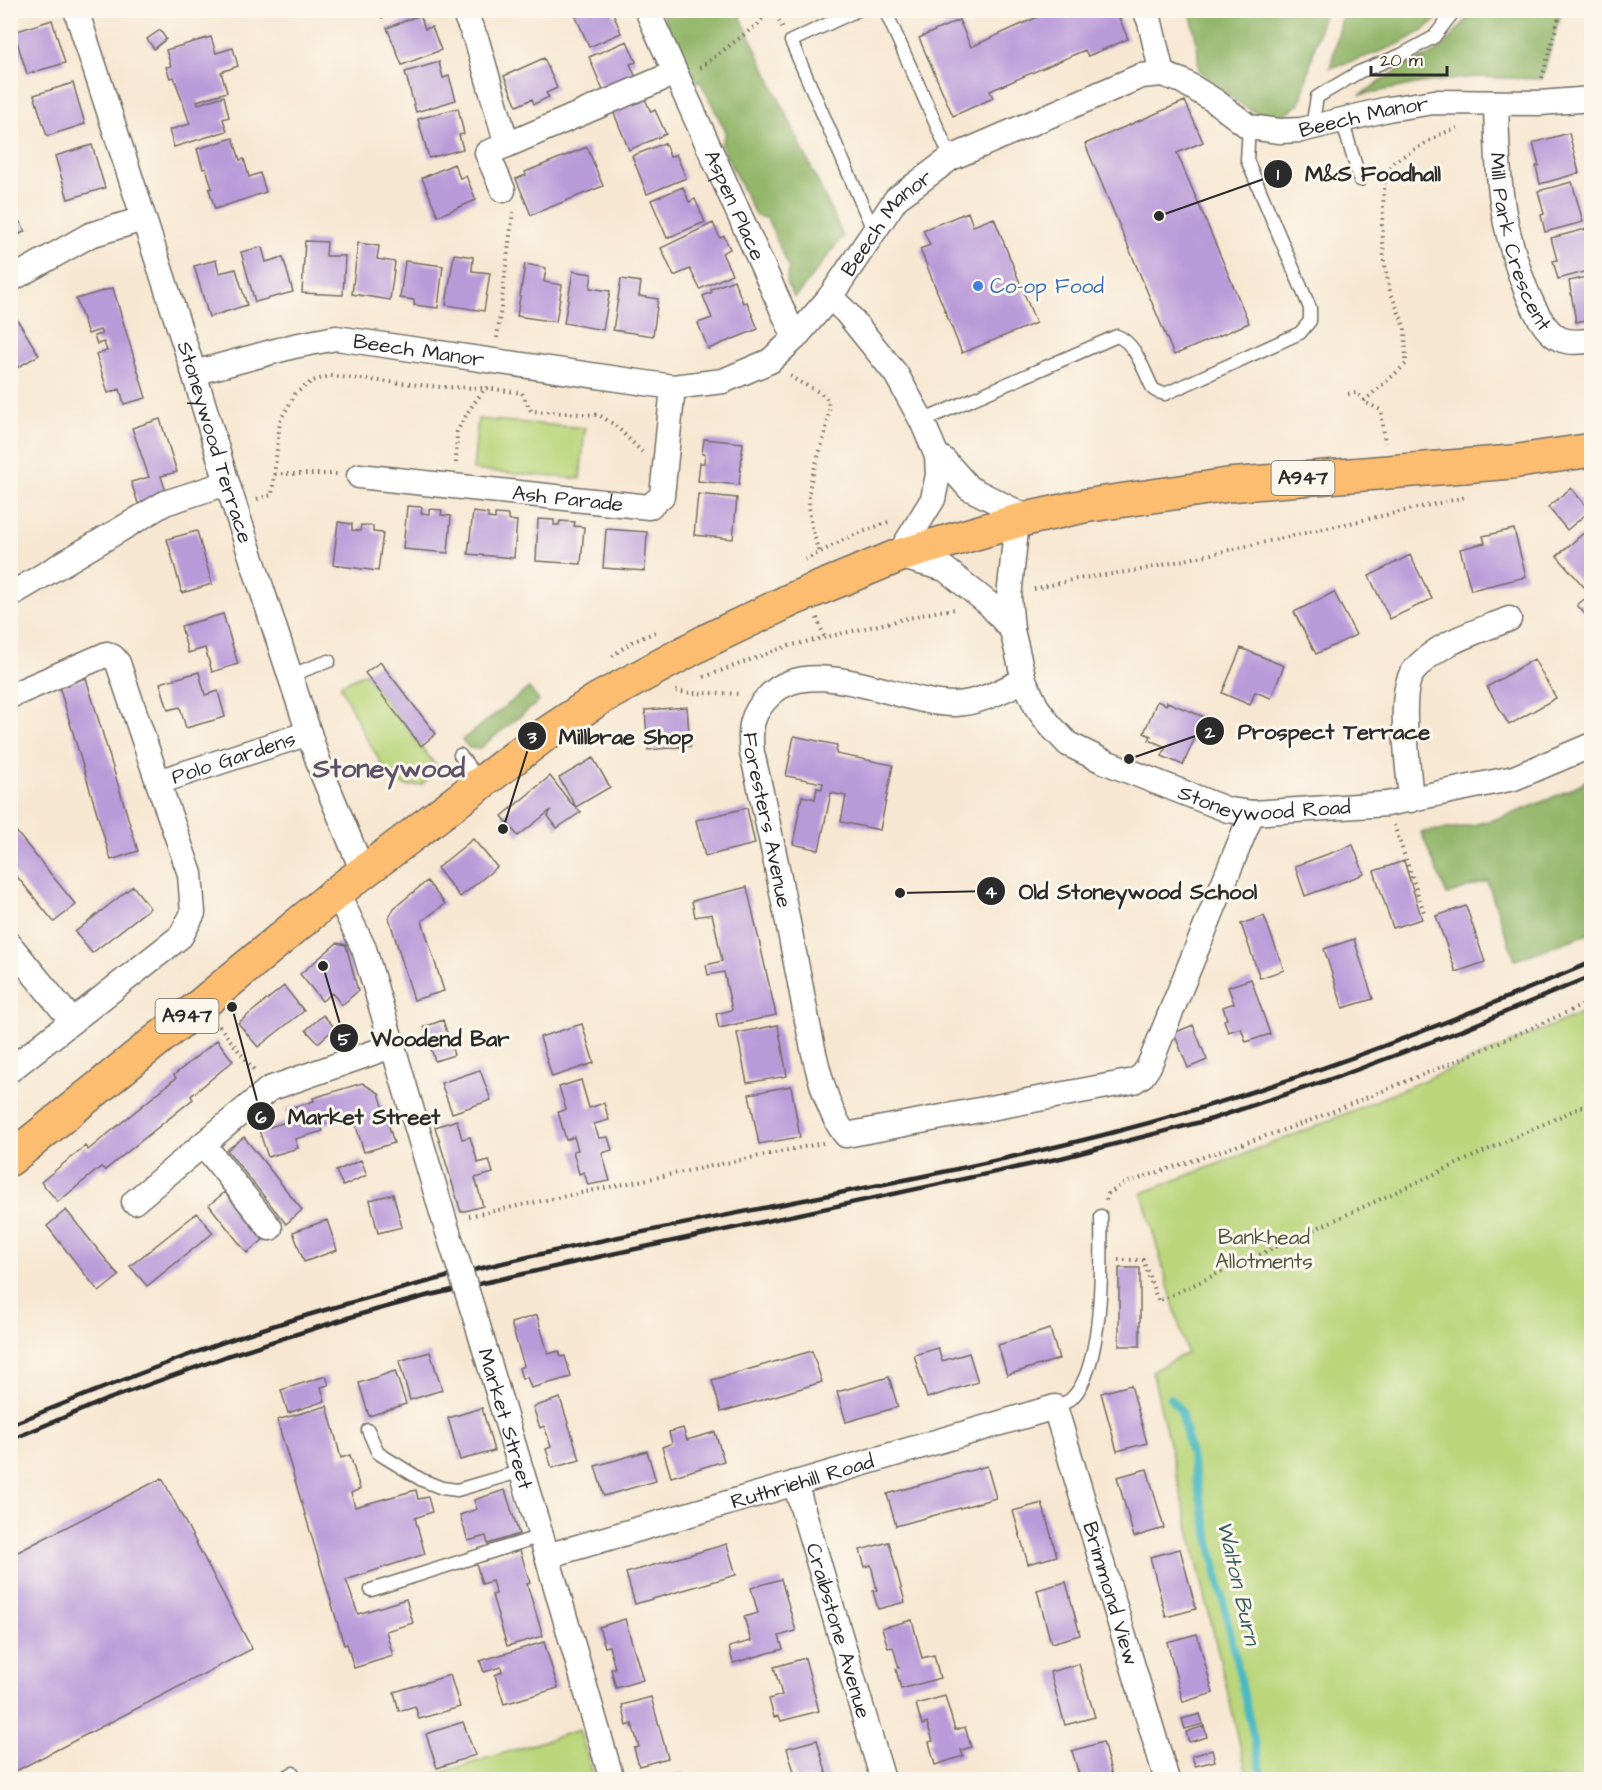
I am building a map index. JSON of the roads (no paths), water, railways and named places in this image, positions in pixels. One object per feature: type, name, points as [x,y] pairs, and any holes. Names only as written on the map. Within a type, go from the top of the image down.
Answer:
[{"type":"main road","name":"A947","points":[[10,1159],[337,892],[543,736],[597,700],[761,614],[860,570],[898,556],[1024,520],[1083,506],[1181,490],[1512,462],[1592,450]]},
{"type":"street","name":"Stoneywood Terrace","points":[[76,10],[322,773],[363,872]]},
{"type":"street","points":[[463,10],[477,41],[507,145]]},
{"type":"street","name":"Aspen Place","points":[[647,10],[795,338]]},
{"type":"street","points":[[1145,10],[1162,74],[1182,81],[1215,101],[1249,127]]},
{"type":"street","name":"Beech Manor","points":[[194,373],[294,346],[336,338],[673,387],[723,381],[773,358],[795,338],[830,297],[896,199],[951,158],[1141,76],[1162,74]]},
{"type":"street","points":[[503,190],[487,153],[678,77]]},
{"type":"street","name":"Beech Manor","points":[[1249,127],[1280,131],[1312,127],[1388,109],[1434,102],[1540,103],[1592,99]]},
{"type":"street","name":"Mill Park Crescent","points":[[1489,103],[1502,201],[1515,256],[1532,307],[1542,323],[1559,339],[1582,342],[1592,340]]},
{"type":"street","points":[[10,280],[90,235],[143,219]]},
{"type":"street","points":[[830,297],[846,312],[896,374],[922,421],[937,456],[938,475],[933,499],[898,556],[945,569],[999,600]]},
{"type":"street","name":"Ash Parade","points":[[359,476],[649,507],[662,496],[673,387]]},
{"type":"street","points":[[937,456],[944,460],[969,488],[1024,520]]},
{"type":"street","points":[[10,594],[165,503],[231,494]]},
{"type":"street","name":"Stoneywood Road","points":[[1024,520],[999,600],[1012,630],[1024,680],[1036,706],[1068,744],[1103,761],[1228,810],[1252,813],[1387,804],[1411,800],[1514,778],[1592,745]]},
{"type":"street","points":[[1411,800],[1405,718],[1406,691],[1411,673],[1433,653],[1509,619]]},
{"type":"street","name":"Polo Gardens","points":[[10,696],[106,654],[113,657],[118,663],[190,874],[193,914],[180,936],[10,1070]]},
{"type":"street","name":"Foresters Avenue","points":[[1024,680],[988,696],[957,704],[925,701],[826,678],[807,678],[788,682],[768,697],[755,713],[750,737],[752,753],[821,1080],[838,1126],[846,1135],[1134,1081],[1143,1075],[1149,1066],[1252,813]]},
{"type":"street","name":"Polo Gardens","points":[[158,782],[309,733]]},
{"type":"street","name":"Market Street","points":[[337,892],[364,949],[445,1223],[522,1471],[612,1779]]},
{"type":"street","points":[[10,945],[72,1021]]},
{"type":"street","points":[[134,1202],[269,1089],[392,1046]]},
{"type":"street","points":[[204,1145],[270,1228]]},
{"type":"street","name":"Ruthriehill Road","points":[[544,1546],[795,1483],[1056,1407]]},
{"type":"street","name":"Brimmond View","points":[[1056,1407],[1167,1779]]},
{"type":"street","name":"Craibstone Avenue","points":[[795,1483],[884,1779]]},
{"type":"lane","points":[[858,10],[790,41],[874,232]]},
{"type":"lane","points":[[885,10],[951,158]]},
{"type":"lane","points":[[1312,127],[1317,97],[1351,76],[1401,55],[1434,37],[1455,10]]},
{"type":"lane","points":[[1342,120],[1360,180]]},
{"type":"lane","points":[[922,421],[1117,336],[1125,339],[1131,347],[1154,389],[1166,394],[1300,333],[1310,321],[1310,308],[1247,160],[1249,127]]},
{"type":"lane","points":[[291,675],[329,661]]},
{"type":"lane","points":[[460,755],[481,783]]},
{"type":"lane","points":[[1056,1407],[1072,1399],[1083,1381],[1092,1356],[1102,1259],[1101,1216]]},
{"type":"lane","points":[[369,1431],[378,1453],[422,1480],[442,1488],[457,1490],[522,1471]]},
{"type":"lane","points":[[370,1590],[544,1546]]},
{"type":"lane","points":[[280,1779],[293,1773]]},
{"type":"waterway","name":"Walton Burn","points":[[1170,1398],[1181,1411],[1263,1780]]},
{"type":"railway","points":[[10,1425],[227,1341],[290,1320],[386,1293],[482,1268],[638,1233],[1029,1153],[1231,1099],[1413,1035],[1592,962]]},
{"type":"railway","points":[[10,1440],[103,1401],[227,1356],[426,1296],[1061,1158],[1212,1119],[1340,1076],[1460,1031],[1592,976]]},
{"type":"place","name":"M&S Foodhall","points":[[1159,216]]},
{"type":"place","name":"Co-op Food","points":[[978,286]]},
{"type":"place","name":"Prospect Terrace","points":[[1129,759]]},
{"type":"place","name":"Millbrae Shop","points":[[503,829]]},
{"type":"place","name":"Old Stoneywood School","points":[[900,893]]},
{"type":"place","name":"Woodend Bar","points":[[323,966]]},
{"type":"place","name":"Market Street","points":[[232,1007]]},
{"type":"district","name":"Stoneywood","points":[[389,769]]},
{"type":"park label","name":"Bankhead Allotments","points":[[1264,1249]]}]
